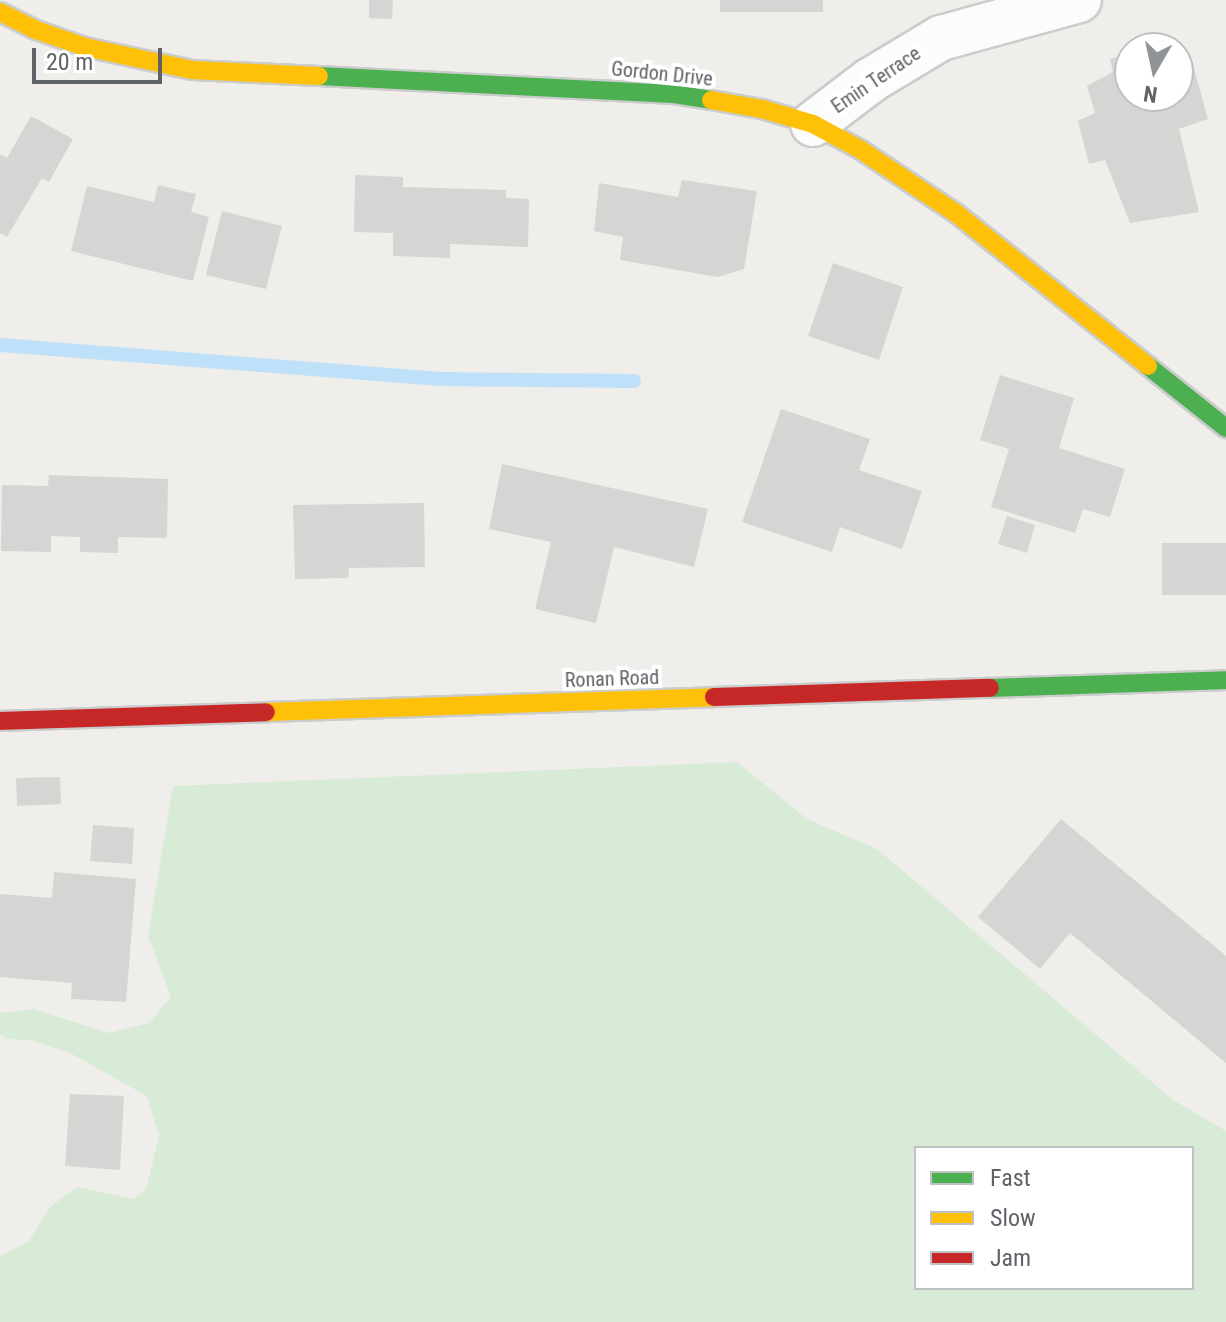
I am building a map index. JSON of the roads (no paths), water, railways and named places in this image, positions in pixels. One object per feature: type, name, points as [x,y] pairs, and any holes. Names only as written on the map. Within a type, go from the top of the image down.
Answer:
[{"type":"street","name":"Emin Terrace","points":[[813,124],[871,80],[941,38],[1079,0]]},
{"type":"street","name":"Gordon Drive","points":[[0,12],[36,30],[85,47],[192,70],[674,94],[762,109],[813,124],[861,150],[957,214],[1226,428]]},
{"type":"street","name":"Ronan Road","points":[[0,721],[1226,680]]},
{"type":"waterway","points":[[0,345],[438,379],[634,381]]}]
